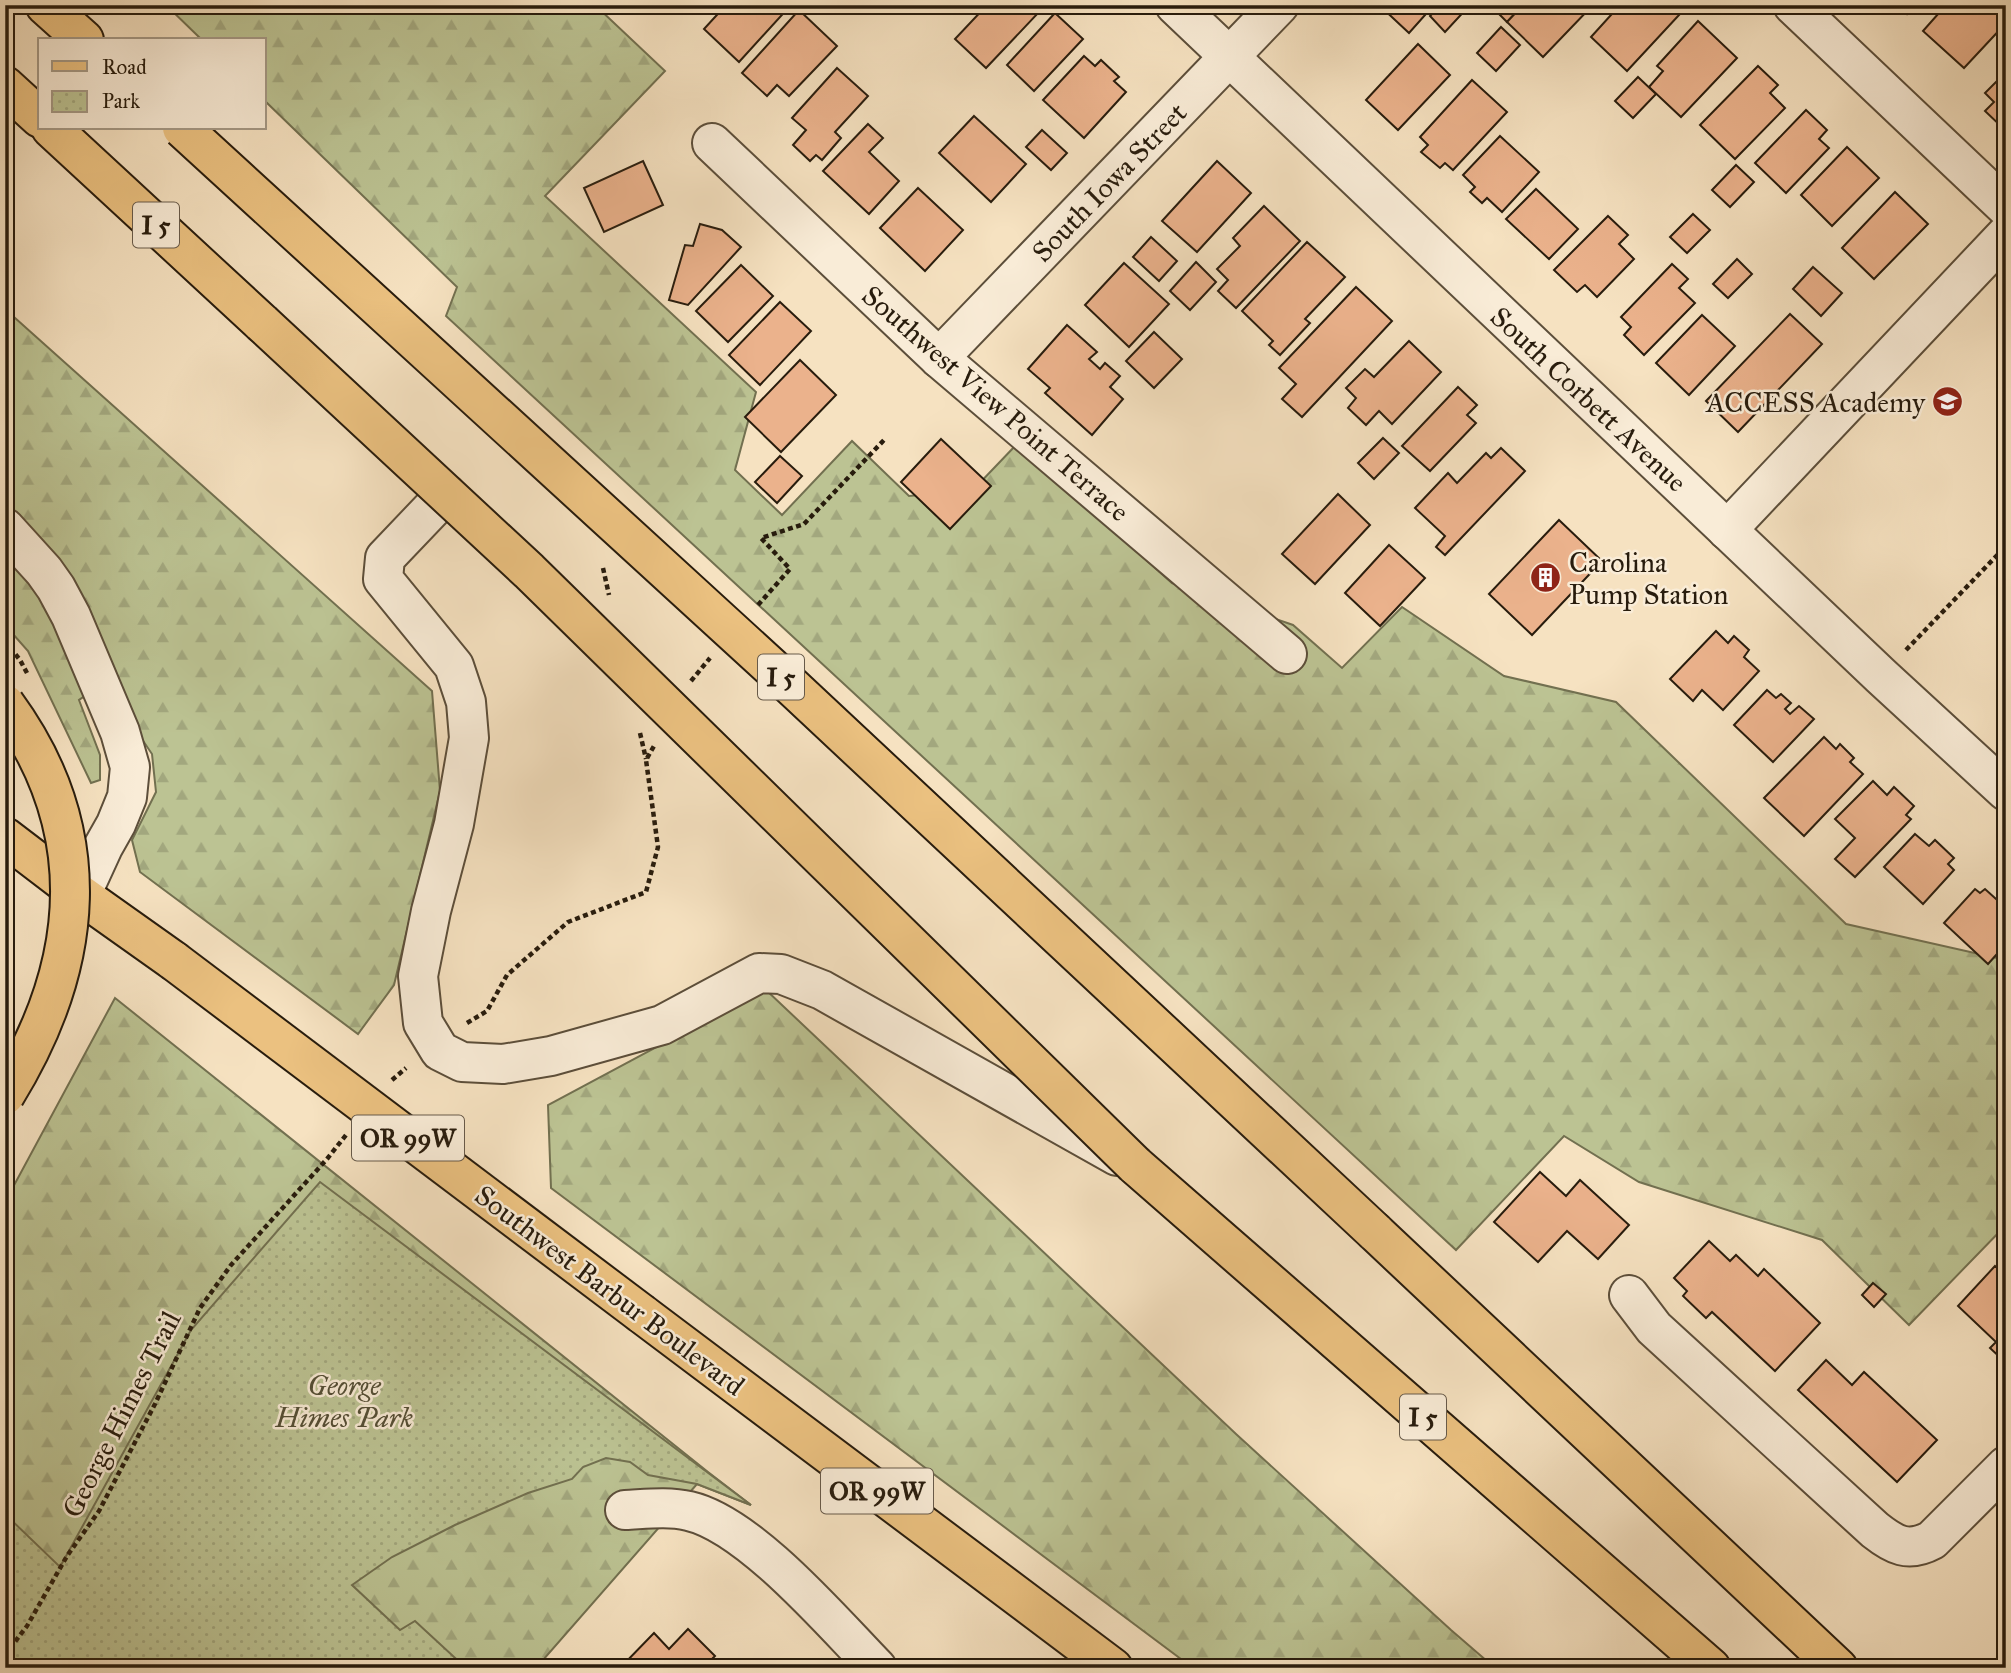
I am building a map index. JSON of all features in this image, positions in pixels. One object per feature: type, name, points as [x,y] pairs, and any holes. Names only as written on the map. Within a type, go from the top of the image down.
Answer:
[{"type":"main road","points":[[45,5],[82,38]]},
{"type":"main road","points":[[5,86],[38,116]]},
{"type":"main road","name":"I 5","points":[[53,130],[529,571],[1135,1165],[1711,1668]]},
{"type":"main road","name":"I 5","points":[[184,130],[771,667],[1838,1668]]},
{"type":"main road","points":[[5,704],[35,751],[49,783],[68,844],[71,909],[55,992],[40,1030],[5,1095]]},
{"type":"main road","name":"Southwest Barbur Boulevard","points":[[5,837],[174,961],[1113,1668]]},
{"type":"street","name":"South Corbett Avenue","points":[[1175,5],[1881,676],[2006,791]]},
{"type":"street","name":"South Iowa Street","points":[[939,358],[1279,5]]},
{"type":"street","points":[[1793,5],[2006,207]]},
{"type":"street","name":"Southwest View Point Terrace","points":[[712,143],[939,358],[1287,654]]},
{"type":"street","points":[[1727,530],[2006,235]]},
{"type":"street","points":[[446,494],[385,558],[383,579],[454,666],[466,702],[469,738],[454,824],[418,976],[423,1023],[440,1051],[462,1062],[503,1064],[551,1056],[662,1025],[759,973],[781,974],[822,990],[1135,1165]]},
{"type":"street","points":[[5,528],[44,570],[71,616],[120,732],[131,766],[127,797],[81,895]]},
{"type":"street","points":[[1629,1295],[1654,1328],[1889,1541],[1911,1547],[1932,1540],[2006,1466]]},
{"type":"street","points":[[625,1510],[653,1508],[690,1511],[727,1528],[783,1572],[877,1668]]},
{"type":"path","points":[[755,608],[790,569],[761,538],[804,524],[885,439]]},
{"type":"path","points":[[1881,676],[2006,546]]},
{"type":"path","points":[[688,687],[712,656]]},
{"type":"path","points":[[465,1024],[487,1011],[507,975],[568,922],[646,892],[658,847],[646,760],[660,736]]},
{"type":"path","name":"George Himes Trail","points":[[5,1655],[27,1626],[67,1556],[99,1511],[155,1404],[191,1324],[212,1290],[350,1129]]},
{"type":"green space","points":[[166,5],[595,5],[665,71],[545,196],[756,392],[735,470],[782,515],[852,441],[909,496],[973,490],[1017,444],[1172,583],[1293,625],[1342,668],[1402,607],[1504,676],[1616,702],[1846,924],[2006,960],[2006,1225],[1909,1325],[1822,1240],[1639,1182],[1564,1136],[1456,1250],[446,316],[457,287],[266,102],[266,38],[200,38]]},
{"type":"green space","points":[[5,309],[432,691],[440,791],[394,985],[358,1034],[140,872],[132,840],[156,792],[152,754],[104,683],[79,700],[100,755],[100,780],[91,783],[28,651],[5,625]]},
{"type":"green space","points":[[765,989],[1236,1434],[1495,1668],[1193,1668],[551,1188],[548,1105]]},
{"type":"green space","points":[[115,998],[751,1505],[697,1484],[536,1668],[5,1668],[5,1202]]},
{"type":"green space","name":"George Himes Park","points":[[320,1182],[751,1505],[697,1484],[648,1475],[630,1462],[606,1458],[583,1467],[572,1479],[528,1493],[455,1525],[392,1557],[352,1585],[400,1630],[415,1621],[466,1668],[5,1668],[5,1514],[60,1567],[191,1330]]},
{"type":"building","points":[[726,5],[791,5],[739,62],[704,29]]},
{"type":"building","points":[[987,5],[1035,5],[1040,11],[986,68],[955,39]]},
{"type":"building","points":[[1379,5],[1434,5],[1409,33]]},
{"type":"building","points":[[1440,5],[1470,5],[1445,32],[1430,16]]},
{"type":"building","points":[[1490,5],[1523,5],[1507,22]]},
{"type":"building","points":[[1523,5],[1592,6],[1543,57],[1507,22]]},
{"type":"building","points":[[1620,5],[1668,5],[1679,15],[1627,71],[1591,37]]},
{"type":"building","points":[[1897,5],[1915,5],[1907,14]]},
{"type":"building","points":[[1946,5],[1993,5],[2006,17],[2006,23],[1964,68],[1923,31]]},
{"type":"building","points":[[799,10],[837,46],[789,96],[777,85],[767,96],[742,73]]},
{"type":"building","points":[[1055,13],[1083,39],[1034,91],[1007,65]]},
{"type":"building","points":[[1698,21],[1737,58],[1681,117],[1649,87],[1663,71],[1657,66]]},
{"type":"building","points":[[1501,27],[1520,45],[1496,71],[1477,53]]},
{"type":"building","points":[[1418,44],[1450,75],[1398,130],[1366,100]]},
{"type":"building","points":[[1084,56],[1095,66],[1101,60],[1119,77],[1114,81],[1126,92],[1084,138],[1043,100]]},
{"type":"building","points":[[1758,66],[1778,85],[1770,93],[1785,108],[1735,159],[1700,125]]},
{"type":"building","points":[[837,68],[868,96],[835,132],[841,138],[822,160],[816,155],[810,161],[793,145],[806,130],[792,118]]},
{"type":"building","points":[[2006,72],[2006,131],[1985,111],[1994,102],[1985,93]]},
{"type":"building","points":[[1638,77],[1656,94],[1633,118],[1615,101]]},
{"type":"building","points":[[1472,80],[1507,112],[1453,170],[1445,163],[1440,168],[1421,152],[1428,145],[1420,137]]},
{"type":"building","points":[[1806,110],[1827,130],[1819,139],[1829,148],[1786,193],[1755,163]]},
{"type":"building","points":[[974,116],[1026,164],[991,202],[939,153]]},
{"type":"building","points":[[868,124],[883,138],[869,152],[899,181],[869,214],[823,171]]},
{"type":"building","points":[[1042,130],[1067,153],[1051,170],[1026,147]]},
{"type":"building","points":[[1500,136],[1539,172],[1502,212],[1487,198],[1482,203],[1470,192],[1475,187],[1463,175]]},
{"type":"building","points":[[1847,147],[1879,178],[1832,226],[1801,195]]},
{"type":"building","points":[[643,161],[663,205],[604,232],[584,188]]},
{"type":"building","points":[[1217,161],[1251,193],[1197,252],[1162,221]]},
{"type":"building","points":[[1736,165],[1754,182],[1730,207],[1712,190]]},
{"type":"building","points":[[918,188],[963,230],[925,271],[880,228]]},
{"type":"building","points":[[1536,189],[1578,229],[1549,259],[1506,219]]},
{"type":"building","points":[[1895,192],[1928,224],[1874,279],[1842,248]]},
{"type":"building","points":[[1264,206],[1300,241],[1236,308],[1218,291],[1228,280],[1217,269],[1240,246],[1233,238]]},
{"type":"building","points":[[1693,214],[1710,230],[1687,253],[1670,237]]},
{"type":"building","points":[[1608,216],[1628,235],[1619,244],[1634,259],[1597,297],[1585,285],[1577,292],[1554,270]]},
{"type":"building","points":[[700,224],[722,230],[741,247],[688,305],[669,300],[685,245],[693,246]]},
{"type":"building","points":[[1151,237],[1177,261],[1159,281],[1133,257]]},
{"type":"building","points":[[1307,242],[1345,277],[1305,319],[1310,323],[1280,355],[1269,345],[1273,341],[1242,311]]},
{"type":"building","points":[[1737,259],[1752,274],[1728,298],[1713,284]]},
{"type":"building","points":[[1196,262],[1216,282],[1190,310],[1170,291]]},
{"type":"building","points":[[1124,263],[1169,304],[1129,347],[1085,305]]},
{"type":"building","points":[[1672,264],[1688,279],[1679,288],[1695,303],[1644,355],[1624,335],[1631,327],[1621,317]]},
{"type":"building","points":[[741,265],[773,296],[728,342],[696,311]]},
{"type":"building","points":[[1813,267],[1842,293],[1821,316],[1793,289]]},
{"type":"building","points":[[1356,287],[1392,321],[1302,417],[1282,399],[1296,384],[1279,368]]},
{"type":"building","points":[[780,302],[811,331],[760,385],[729,355]]},
{"type":"building","points":[[1790,314],[1822,344],[1738,432],[1706,401]]},
{"type":"building","points":[[1702,315],[1735,346],[1689,395],[1656,363]]},
{"type":"building","points":[[1067,325],[1097,352],[1089,359],[1100,369],[1105,363],[1120,376],[1110,387],[1123,399],[1092,435],[1045,393],[1050,388],[1028,369]]},
{"type":"building","points":[[1154,332],[1182,359],[1154,388],[1126,361]]},
{"type":"building","points":[[1409,341],[1441,372],[1392,424],[1379,411],[1366,425],[1348,408],[1356,398],[1346,388],[1365,369],[1374,377]]},
{"type":"building","points":[[800,360],[836,395],[781,452],[745,417]]},
{"type":"building","points":[[1458,387],[1477,405],[1467,415],[1476,423],[1430,471],[1402,446]]},
{"type":"building","points":[[1383,438],[1399,453],[1374,479],[1358,463]]},
{"type":"building","points":[[941,439],[991,486],[950,529],[901,482]]},
{"type":"building","points":[[1501,448],[1525,471],[1445,555],[1436,547],[1445,536],[1415,508],[1448,473],[1457,483],[1486,453],[1491,458]]},
{"type":"building","points":[[780,456],[802,476],[777,503],[755,482]]},
{"type":"building","points":[[1338,494],[1370,525],[1315,584],[1282,554]]},
{"type":"building","name":"Carolina Pump Station","points":[[1559,520],[1602,561],[1532,635],[1489,594]]},
{"type":"building","points":[[1389,545],[1425,578],[1380,626],[1345,593]]},
{"type":"building","points":[[1716,631],[1728,643],[1734,636],[1749,650],[1744,657],[1759,671],[1723,710],[1702,690],[1693,701],[1670,679]]},
{"type":"building","points":[[1767,690],[1776,698],[1781,694],[1791,703],[1785,709],[1790,714],[1799,706],[1814,719],[1773,762],[1734,725]]},
{"type":"building","points":[[1824,737],[1836,749],[1840,744],[1854,758],[1850,762],[1863,774],[1804,836],[1764,798]]},
{"type":"building","points":[[1873,781],[1887,795],[1894,787],[1914,806],[1906,815],[1911,819],[1855,877],[1835,859],[1855,838],[1835,819]]},
{"type":"building","points":[[1915,834],[1929,846],[1935,840],[1954,858],[1948,864],[1954,870],[1923,904],[1884,867]]},
{"type":"building","points":[[1975,889],[1980,893],[1985,889],[2006,908],[2006,944],[1988,964],[1944,923]]},
{"type":"building","points":[[1540,1172],[1566,1196],[1580,1180],[1629,1225],[1598,1259],[1567,1231],[1538,1262],[1494,1222]]},
{"type":"building","points":[[1709,1241],[1730,1261],[1736,1255],[1758,1276],[1764,1269],[1820,1323],[1775,1371],[1712,1312],[1706,1318],[1683,1296],[1687,1291],[1674,1278]]},
{"type":"building","points":[[1995,1266],[2006,1276],[2006,1363],[1990,1348],[1996,1342],[1958,1306]]},
{"type":"building","points":[[1873,1283],[1886,1294],[1874,1307],[1862,1295]]},
{"type":"building","points":[[1826,1360],[1852,1385],[1864,1372],[1937,1440],[1897,1482],[1798,1390]]},
{"type":"building","points":[[688,1629],[715,1656],[703,1668],[620,1668],[654,1633],[669,1649]]},
{"type":"place","name":"ACCESS Academy","points":[[1948,402]]},
{"type":"place","name":"Carolina Pump Station","points":[[1546,578]]}]
